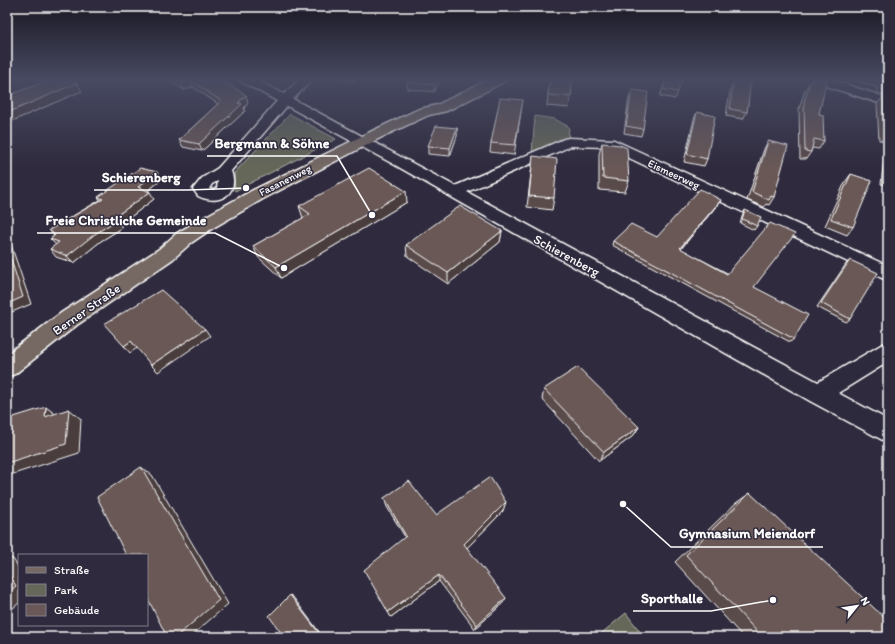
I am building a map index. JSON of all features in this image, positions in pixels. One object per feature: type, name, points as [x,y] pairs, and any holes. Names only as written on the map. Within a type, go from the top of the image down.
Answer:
[{"type":"main road","name":"Fasanenweg","points":[[243,210],[368,145],[432,117],[441,109]]},
{"type":"main road","name":"Berner Straße","points":[[7,367],[76,315],[166,254],[191,243],[243,210]]},
{"type":"street","points":[[223,171],[278,109]]},
{"type":"street","name":"Schierenberg","points":[[300,109],[454,192],[888,432]]},
{"type":"street","name":"Eismeerweg","points":[[454,192],[526,159],[569,142],[609,143],[888,274]]},
{"type":"street","points":[[818,394],[888,352]]},
{"type":"green space","points":[[290,114],[336,139],[235,191],[234,173]]},
{"type":"green space","points":[[535,116],[555,119],[569,127],[568,139],[532,153]]},
{"type":"green space","points":[[626,613],[644,637],[597,637]]},
{"type":"building","points":[[7,109],[16,109],[7,113]]},
{"type":"building","points":[[212,109],[237,109],[199,144],[179,140]]},
{"type":"building","points":[[498,109],[521,109],[515,145],[491,143]]},
{"type":"building","points":[[629,109],[646,109],[643,129],[626,126]]},
{"type":"building","points":[[730,109],[747,109],[747,112]]},
{"type":"building","points":[[804,109],[820,109],[819,114],[823,115],[824,141],[814,139],[811,152],[805,151]]},
{"type":"building","points":[[884,109],[888,109],[888,133],[885,132]]},
{"type":"building","points":[[697,112],[715,116],[707,159],[687,154]]},
{"type":"building","points":[[436,126],[457,128],[450,148],[428,146]]},
{"type":"building","points":[[768,141],[788,146],[774,197],[771,196],[769,200],[752,192]]},
{"type":"building","points":[[602,143],[620,145],[627,148],[629,181],[603,178]]},
{"type":"building","points":[[533,156],[557,159],[554,198],[529,196]]},
{"type":"building","points":[[140,168],[157,172],[138,187],[150,192],[113,218],[117,220],[95,234],[67,256],[50,249],[59,242],[50,239],[55,235],[49,230],[103,199],[98,197]]},
{"type":"building","points":[[369,168],[406,191],[276,267],[253,246],[310,214],[299,206]]},
{"type":"building","points":[[851,174],[872,181],[853,227],[831,219]]},
{"type":"building","points":[[700,189],[721,200],[680,248],[727,274],[770,223],[795,234],[754,287],[808,315],[794,339],[613,241],[631,224],[657,237]]},
{"type":"building","points":[[460,206],[502,231],[448,273],[406,245]]},
{"type":"building","points":[[745,210],[761,217],[757,226],[742,219]]},
{"type":"building","points":[[7,247],[23,297],[7,304]]},
{"type":"building","points":[[850,260],[878,273],[850,319],[821,303]]},
{"type":"building","points":[[161,290],[205,329],[151,365],[131,341],[124,346],[104,324]]},
{"type":"building","points":[[578,367],[639,427],[604,452],[544,389]]},
{"type":"building","points":[[46,407],[45,417],[69,409],[66,444],[7,463],[7,419]]},
{"type":"building","points":[[141,467],[219,600],[176,637],[167,637],[148,599],[148,554],[126,554],[97,497]]},
{"type":"building","points":[[490,477],[506,502],[464,544],[506,598],[477,625],[439,575],[388,612],[364,570],[406,536],[384,498],[409,481],[436,515]]},
{"type":"building","points":[[750,493],[888,621],[888,637],[762,637],[686,555]]},
{"type":"building","points":[[7,571],[16,586],[7,594]]},
{"type":"building","points":[[290,595],[322,637],[284,637],[269,616]]},
{"type":"place","name":"Schierenberg","points":[[246,188]]},
{"type":"place","name":"Bergmann & Söhne","points":[[372,215]]},
{"type":"place","name":"Freie Christliche Gemeinde","points":[[284,268]]},
{"type":"place","name":"Gymnasium Meiendorf","points":[[623,504]]},
{"type":"place","name":"Sporthalle","points":[[773,600]]}]
